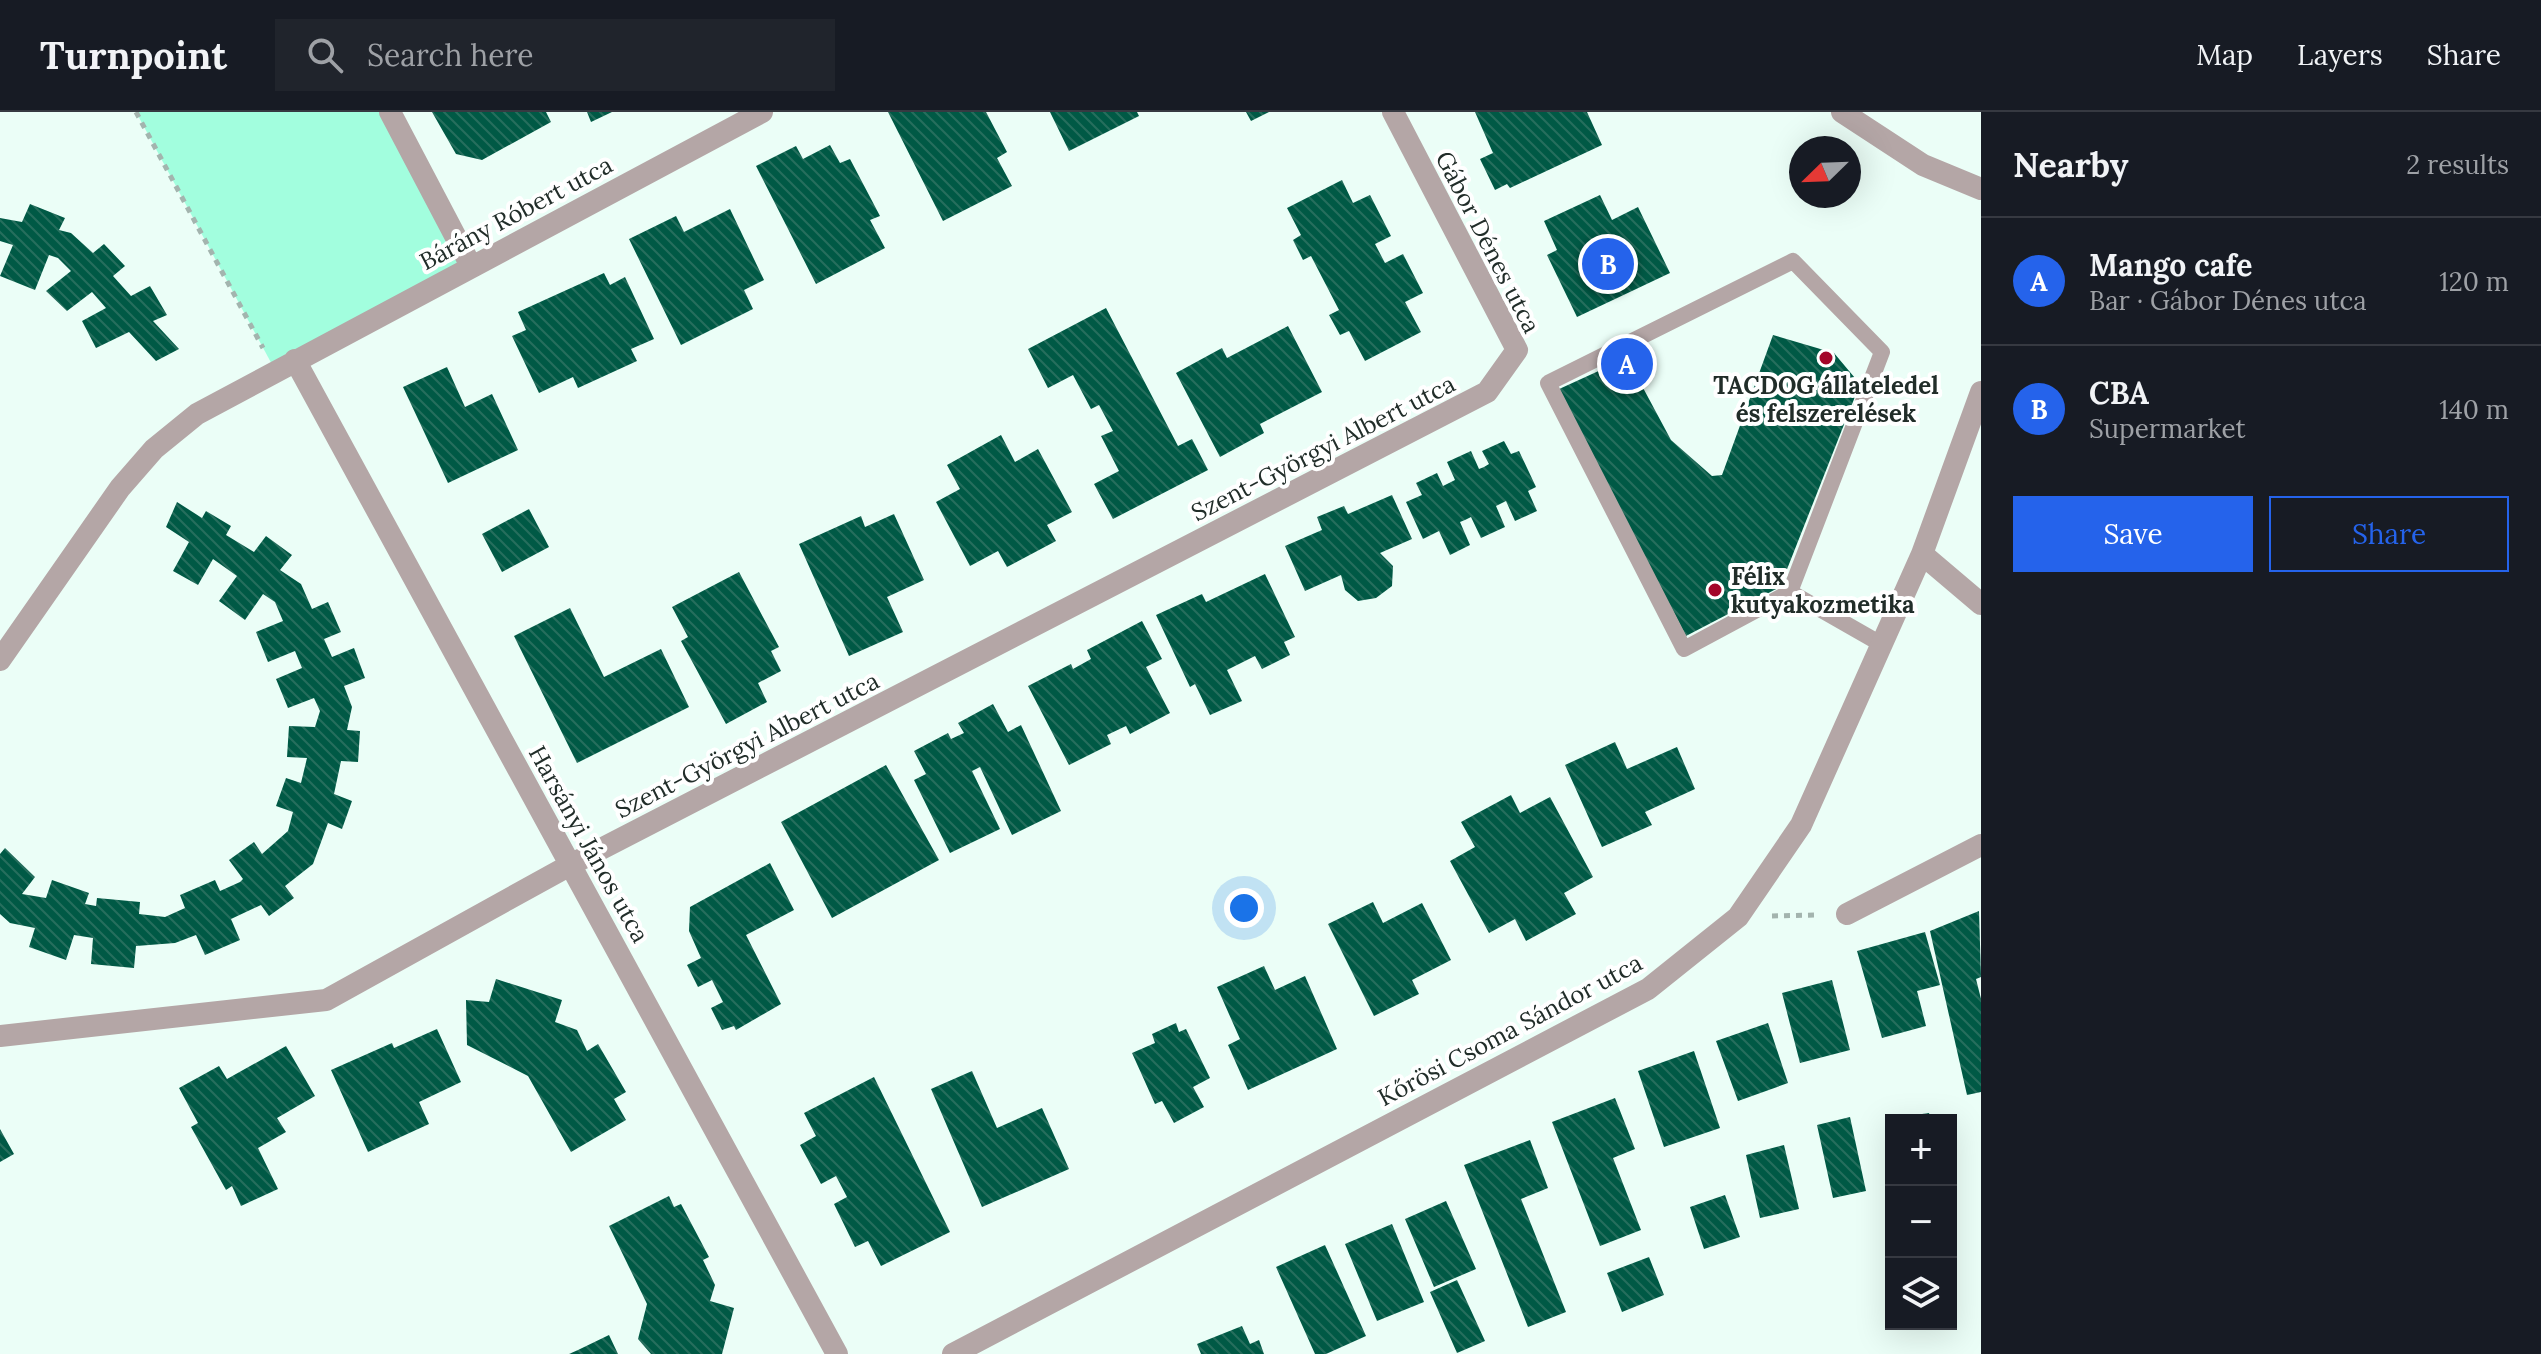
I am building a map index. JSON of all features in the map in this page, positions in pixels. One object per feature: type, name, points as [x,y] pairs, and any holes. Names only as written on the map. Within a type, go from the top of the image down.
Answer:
[{"type":"street","points":[[390,112],[471,266]]},
{"type":"street","name":"Bárány Róbert utca","points":[[0,660],[120,488],[154,449],[197,414],[762,112]]},
{"type":"street","name":"Gábor Dénes utca","points":[[1393,112],[1517,350],[1487,392]]},
{"type":"street","points":[[1842,112],[1923,165],[1981,189]]},
{"type":"street","name":"Harsányi János utca","points":[[285,365],[570,865],[837,1354]]},
{"type":"street","name":"Szent-Györgyi Albert utca","points":[[0,1036],[326,1000],[570,865],[1487,392]]},
{"type":"street","name":"Kőrösi Csoma Sándor utca","points":[[953,1354],[1648,989],[1738,917],[1801,825],[1922,554],[1981,392]]},
{"type":"street","points":[[1922,554],[1981,604]]},
{"type":"street","points":[[1847,914],[1981,845]]},
{"type":"lane","points":[[1793,261],[1882,352],[1790,592],[1684,649],[1548,383],[1793,261]]},
{"type":"lane","points":[[1790,592],[1881,644]]},
{"type":"path","points":[[136,112],[285,365]]},
{"type":"path","points":[[1738,917],[1847,914]]},
{"type":"green space","points":[[136,112],[390,112],[471,266],[275,370]]},
{"type":"building","points":[[432,112],[546,112],[551,122],[482,160],[456,154]]},
{"type":"building","points":[[587,112],[612,112],[591,122]]},
{"type":"building","points":[[888,112],[986,112],[1007,152],[997,158],[1012,186],[943,221]]},
{"type":"building","points":[[1050,112],[1137,112],[1139,116],[1069,151]]},
{"type":"building","points":[[1246,112],[1269,112],[1251,121]]},
{"type":"building","points":[[1475,112],[1587,112],[1602,145],[1510,188],[1507,184],[1495,190],[1480,159],[1493,153]]},
{"type":"building","points":[[830,145],[840,163],[850,159],[880,216],[870,220],[885,248],[816,284],[756,166],[796,146],[803,159]]},
{"type":"building","points":[[1342,180],[1353,203],[1370,195],[1391,236],[1375,244],[1385,263],[1403,254],[1423,293],[1405,302],[1421,332],[1365,361],[1349,331],[1340,335],[1329,315],[1339,310],[1311,256],[1303,260],[1293,240],[1301,235],[1287,208]]},
{"type":"building","points":[[1600,195],[1612,220],[1638,207],[1670,273],[1577,317],[1547,255],[1557,250],[1544,221]]},
{"type":"building","points":[[30,204],[65,218],[59,230],[71,233],[93,253],[104,244],[125,266],[113,276],[131,296],[150,286],[167,315],[153,321],[179,349],[156,361],[129,332],[96,348],[82,321],[106,308],[92,292],[67,311],[46,291],[71,271],[58,258],[49,255],[35,290],[0,276],[13,245],[0,241],[0,218],[22,222]]},
{"type":"building","points":[[730,209],[764,280],[744,290],[753,309],[681,345],[629,239],[676,216],[684,232]]},
{"type":"building","points":[[604,273],[610,285],[625,277],[654,339],[631,349],[637,361],[578,388],[573,377],[539,393],[512,336],[526,330],[518,312]]},
{"type":"building","points":[[1106,308],[1178,446],[1192,439],[1208,470],[1113,519],[1094,484],[1119,471],[1101,436],[1113,431],[1099,405],[1091,409],[1073,375],[1048,388],[1028,349]]},
{"type":"building","points":[[1288,326],[1322,392],[1260,424],[1264,433],[1220,457],[1176,373],[1222,348],[1227,358]]},
{"type":"building","points":[[1773,335],[1834,353],[1860,384],[1780,587],[1686,636],[1557,390],[1627,358],[1671,440],[1712,476],[1722,475]]},
{"type":"building","points":[[447,367],[465,407],[492,394],[518,450],[448,483],[403,387]]},
{"type":"building","points":[[1001,435],[1015,462],[1038,449],[1072,512],[1047,525],[1056,541],[1007,567],[998,551],[970,566],[936,502],[960,489],[947,465]]},
{"type":"building","points":[[1504,441],[1511,454],[1519,451],[1536,487],[1528,491],[1537,511],[1515,521],[1506,501],[1496,506],[1505,527],[1481,538],[1471,517],[1460,522],[1470,545],[1450,555],[1439,531],[1423,539],[1406,502],[1422,495],[1416,483],[1437,473],[1443,486],[1455,480],[1447,462],[1471,451],[1479,469],[1484,467],[1489,464],[1482,451]]},
{"type":"building","points":[[1392,495],[1412,539],[1380,553],[1393,566],[1392,586],[1376,598],[1358,601],[1345,590],[1341,575],[1305,591],[1285,546],[1322,530],[1317,517],[1344,506],[1348,514]]},
{"type":"building","points":[[177,502],[202,518],[206,511],[231,526],[226,535],[254,552],[266,536],[292,555],[280,570],[301,584],[312,609],[328,602],[341,632],[324,639],[332,657],[354,648],[365,678],[344,686],[352,707],[347,730],[360,731],[358,762],[341,761],[334,794],[352,801],[342,829],[328,823],[313,864],[285,886],[294,898],[269,916],[261,905],[231,919],[240,940],[205,955],[196,935],[175,943],[136,946],[134,968],[91,964],[93,938],[74,935],[66,960],[29,947],[35,928],[10,923],[0,914],[0,854],[5,848],[35,877],[22,894],[46,898],[52,880],[89,893],[85,904],[96,906],[97,898],[140,902],[139,914],[165,917],[185,908],[180,895],[215,880],[220,891],[240,882],[243,879],[229,860],[254,842],[262,854],[288,831],[293,812],[276,806],[286,778],[301,783],[307,758],[287,757],[289,726],[315,727],[320,711],[314,698],[288,708],[276,679],[302,668],[295,651],[268,662],[256,632],[283,621],[275,602],[263,594],[245,620],[219,601],[237,576],[213,559],[198,585],[173,571],[189,542],[166,527]]},
{"type":"building","points":[[529,509],[549,547],[502,572],[482,534]]},
{"type":"building","points":[[894,514],[924,580],[887,597],[903,632],[849,656],[799,544],[861,516],[865,527]]},
{"type":"building","points":[[739,572],[779,647],[771,651],[781,671],[758,683],[767,702],[726,724],[681,641],[688,637],[672,607]]},
{"type":"building","points":[[1265,574],[1295,637],[1284,642],[1290,655],[1262,669],[1255,656],[1227,670],[1242,701],[1210,715],[1195,684],[1190,687],[1156,615],[1202,594],[1206,602]]},
{"type":"building","points":[[570,608],[604,677],[661,649],[689,707],[577,763],[514,636]]},
{"type":"building","points":[[1142,621],[1162,659],[1146,667],[1170,713],[1130,734],[1126,726],[1107,735],[1111,744],[1069,765],[1028,686],[1071,664],[1073,669],[1091,659],[1087,650]]},
{"type":"building","points":[[993,704],[1008,732],[1021,725],[1061,811],[1012,835],[980,767],[972,771],[1000,829],[950,853],[914,780],[926,774],[914,751],[948,733],[951,739],[964,733],[958,723]]},
{"type":"building","points":[[1615,742],[1627,769],[1677,747],[1695,789],[1645,812],[1652,825],[1602,847],[1565,765]]},
{"type":"building","points":[[886,765],[939,860],[832,918],[781,822]]},
{"type":"building","points":[[1511,795],[1520,813],[1550,797],[1593,877],[1564,893],[1576,914],[1526,941],[1515,919],[1489,933],[1450,861],[1475,847],[1461,822]]},
{"type":"building","points":[[770,863],[794,910],[746,935],[781,1004],[736,1030],[734,1026],[722,1030],[711,1008],[723,1002],[712,980],[698,987],[687,965],[701,958],[689,931],[690,907]]},
{"type":"building","points":[[1373,902],[1383,923],[1422,903],[1451,960],[1412,980],[1419,994],[1374,1016],[1328,924]]},
{"type":"building","points":[[1979,911],[1981,977],[1976,979],[1981,999],[1981,1092],[1967,1095],[1930,931]]},
{"type":"building","points":[[1925,932],[1940,985],[1917,991],[1926,1026],[1882,1038],[1857,951]]},
{"type":"building","points":[[1264,966],[1275,990],[1305,976],[1337,1049],[1248,1090],[1228,1045],[1240,1039],[1217,987]]},
{"type":"building","points":[[496,979],[562,1000],[555,1022],[577,1030],[587,1051],[598,1044],[626,1092],[614,1099],[626,1120],[571,1152],[528,1076],[467,1045],[466,1000],[489,1002]]},
{"type":"building","points":[[1832,980],[1850,1050],[1800,1063],[1782,993]]},
{"type":"building","points":[[1176,1023],[1179,1032],[1186,1029],[1210,1078],[1193,1087],[1204,1107],[1174,1123],[1162,1101],[1155,1104],[1132,1053],[1155,1043],[1152,1034]]},
{"type":"building","points":[[1768,1023],[1788,1083],[1738,1101],[1716,1041]]},
{"type":"building","points":[[437,1029],[461,1082],[419,1102],[429,1124],[368,1152],[331,1070],[392,1043],[394,1048]]},
{"type":"building","points":[[286,1046],[315,1096],[277,1118],[286,1132],[258,1148],[278,1189],[241,1206],[232,1186],[226,1190],[191,1127],[198,1123],[179,1088],[219,1066],[227,1079]]},
{"type":"building","points":[[1694,1051],[1720,1128],[1664,1147],[1638,1071]]},
{"type":"building","points":[[972,1071],[997,1128],[1042,1108],[1069,1169],[982,1207],[931,1089]]},
{"type":"building","points":[[874,1077],[950,1232],[881,1266],[868,1241],[855,1247],[834,1204],[847,1197],[836,1176],[821,1184],[800,1145],[816,1136],[804,1113]]},
{"type":"building","points":[[1615,1098],[1635,1149],[1613,1158],[1641,1230],[1600,1246],[1552,1122]]},
{"type":"building","points":[[1850,1117],[1866,1191],[1833,1198],[1817,1125]]},
{"type":"building","points":[[0,1129],[14,1154],[0,1162]]},
{"type":"building","points":[[1530,1140],[1548,1188],[1521,1199],[1566,1312],[1528,1327],[1464,1165]]},
{"type":"building","points":[[1784,1145],[1799,1209],[1760,1218],[1746,1155]]},
{"type":"building","points":[[1725,1195],[1740,1237],[1704,1249],[1690,1207]]},
{"type":"building","points":[[669,1196],[674,1207],[681,1204],[709,1257],[703,1260],[715,1285],[710,1301],[734,1308],[722,1354],[651,1354],[638,1339],[647,1304],[609,1226]]},
{"type":"building","points":[[1446,1201],[1476,1269],[1434,1287],[1405,1219]]},
{"type":"building","points":[[1392,1224],[1424,1302],[1377,1321],[1345,1244]]},
{"type":"building","points":[[1325,1245],[1366,1336],[1326,1354],[1315,1354],[1276,1267]]},
{"type":"building","points":[[1649,1257],[1664,1295],[1622,1312],[1607,1273]]},
{"type":"building","points":[[1457,1280],[1485,1341],[1457,1353],[1430,1292]]},
{"type":"building","points":[[1242,1326],[1250,1344],[1259,1340],[1264,1354],[1201,1354],[1197,1344]]},
{"type":"building","points":[[609,1335],[618,1354],[569,1354],[578,1350]]},
{"type":"place","name":"CBA","points":[[1608,264]]},
{"type":"place","name":"TACDOG állateledel és felszerelések","points":[[1826,358]]},
{"type":"place","name":"Mango cafe","points":[[1627,364]]},
{"type":"place","name":"Félix kutyakozmetika","points":[[1715,590]]}]
